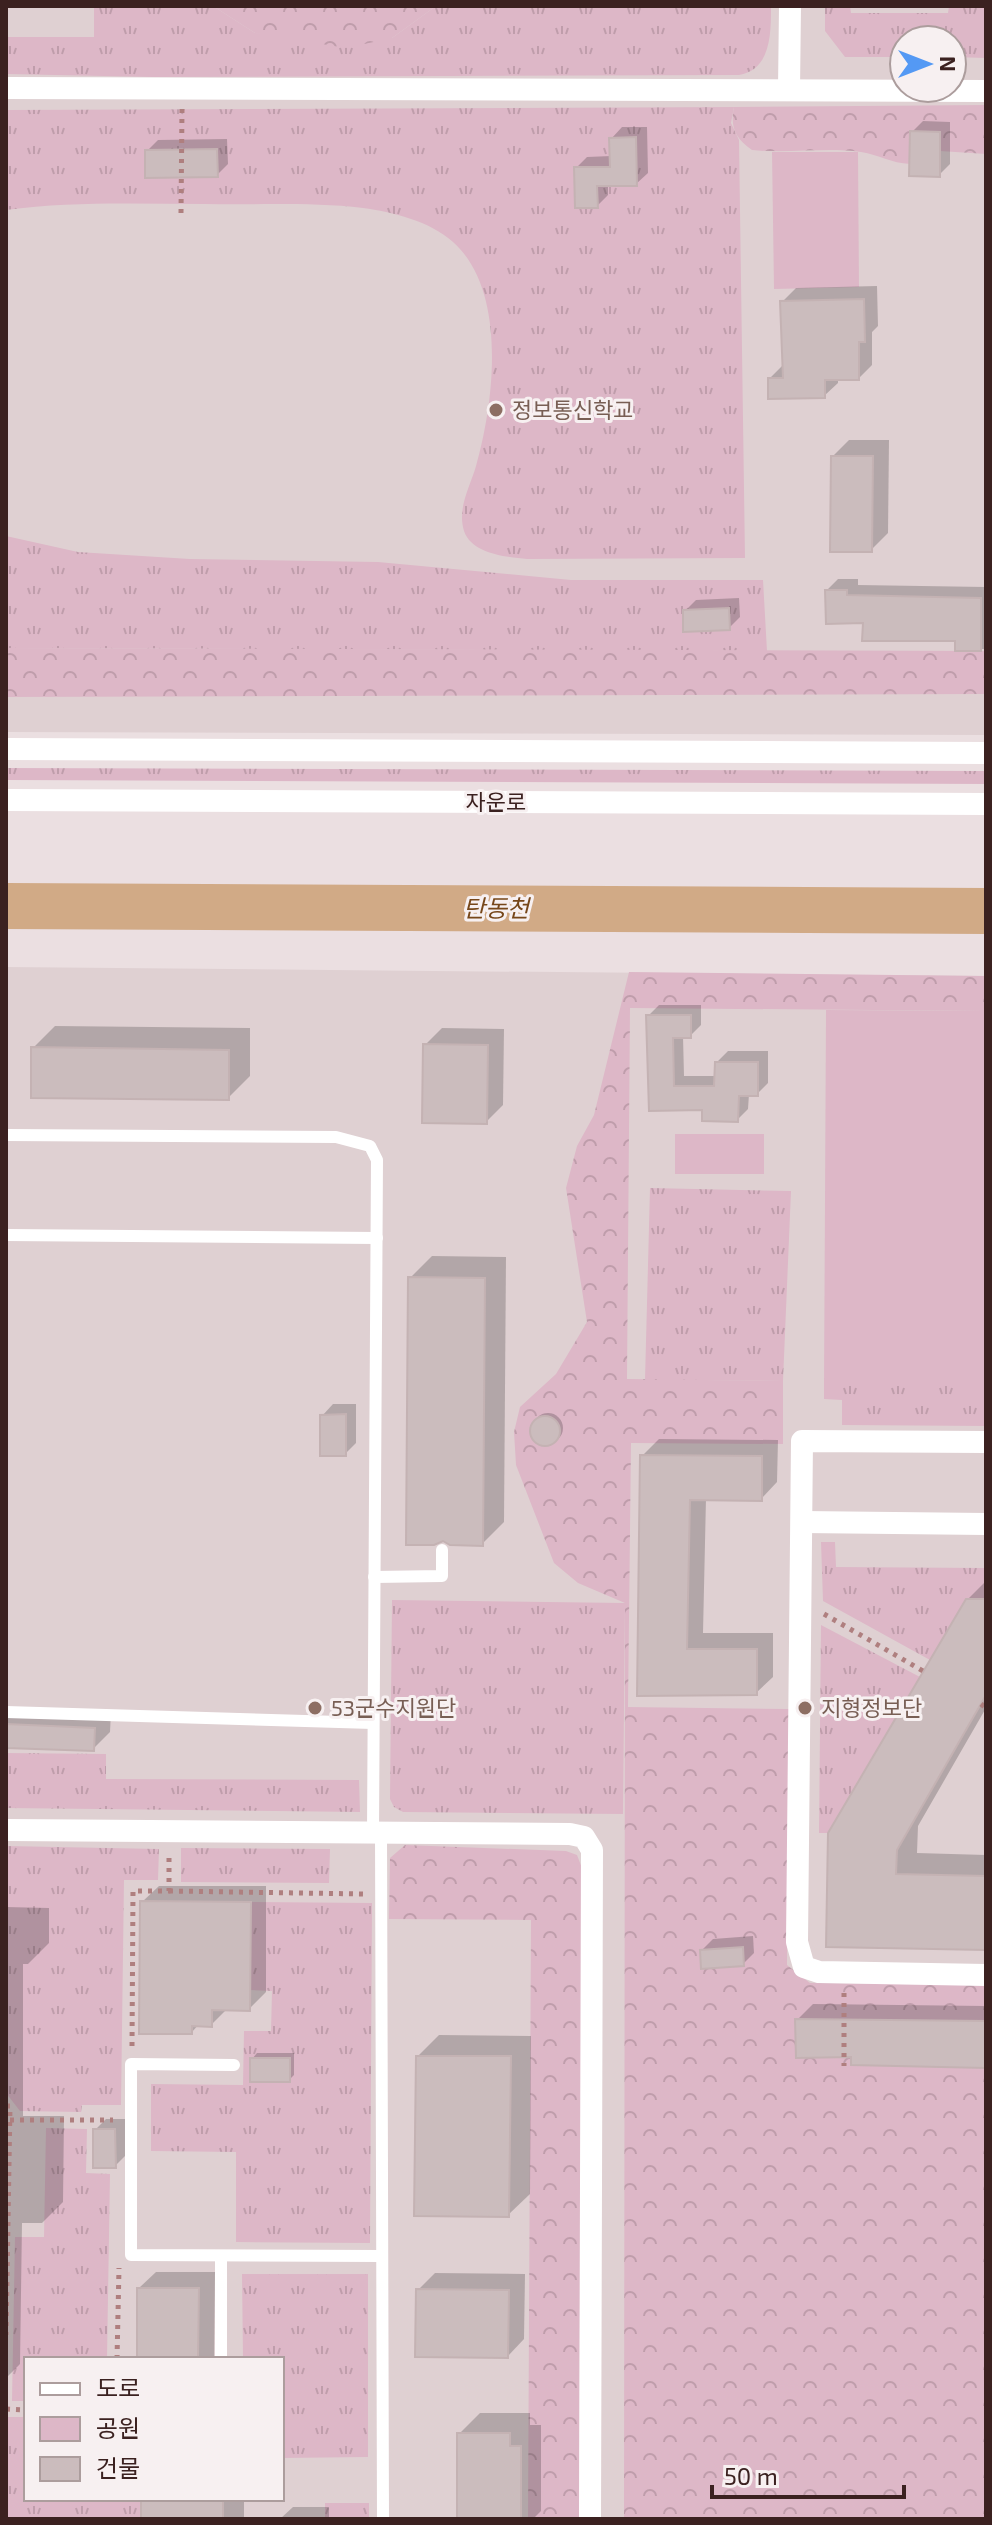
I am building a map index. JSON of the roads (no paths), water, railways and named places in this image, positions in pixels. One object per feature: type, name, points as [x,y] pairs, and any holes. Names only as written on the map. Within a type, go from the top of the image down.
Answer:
[{"type":"street","points":[[789,89],[790,6]]},
{"type":"street","points":[[6,88],[986,91]]},
{"type":"street","points":[[6,749],[986,753]]},
{"type":"street","name":"자운로","points":[[6,800],[986,804]]},
{"type":"street","points":[[986,1442],[802,1441],[798,1956],[804,1967],[819,1972],[986,1975]]},
{"type":"street","points":[[802,1522],[986,1524]]},
{"type":"street","points":[[6,1830],[570,1834],[584,1837],[592,1850],[590,2519]]},
{"type":"lane","points":[[6,1135],[356,1140],[370,1146],[377,1160],[373,1723],[381,1894],[383,2519]]},
{"type":"lane","points":[[6,1235],[377,1238]]},
{"type":"lane","points":[[374,1577],[442,1576],[442,1550]]},
{"type":"lane","points":[[6,1712],[373,1723]]},
{"type":"lane","points":[[234,2065],[131,2064],[131,2255],[382,2256]]},
{"type":"lane","points":[[221,2256],[221,2357]]},
{"type":"waterway","name":"탄동천","points":[[6,906],[986,911]]},
{"type":"place","name":"정보통신학교","points":[[496,410]]},
{"type":"place","name":"53군수지원단","points":[[315,1708]]},
{"type":"place","name":"지형정보단","points":[[805,1708]]}]
